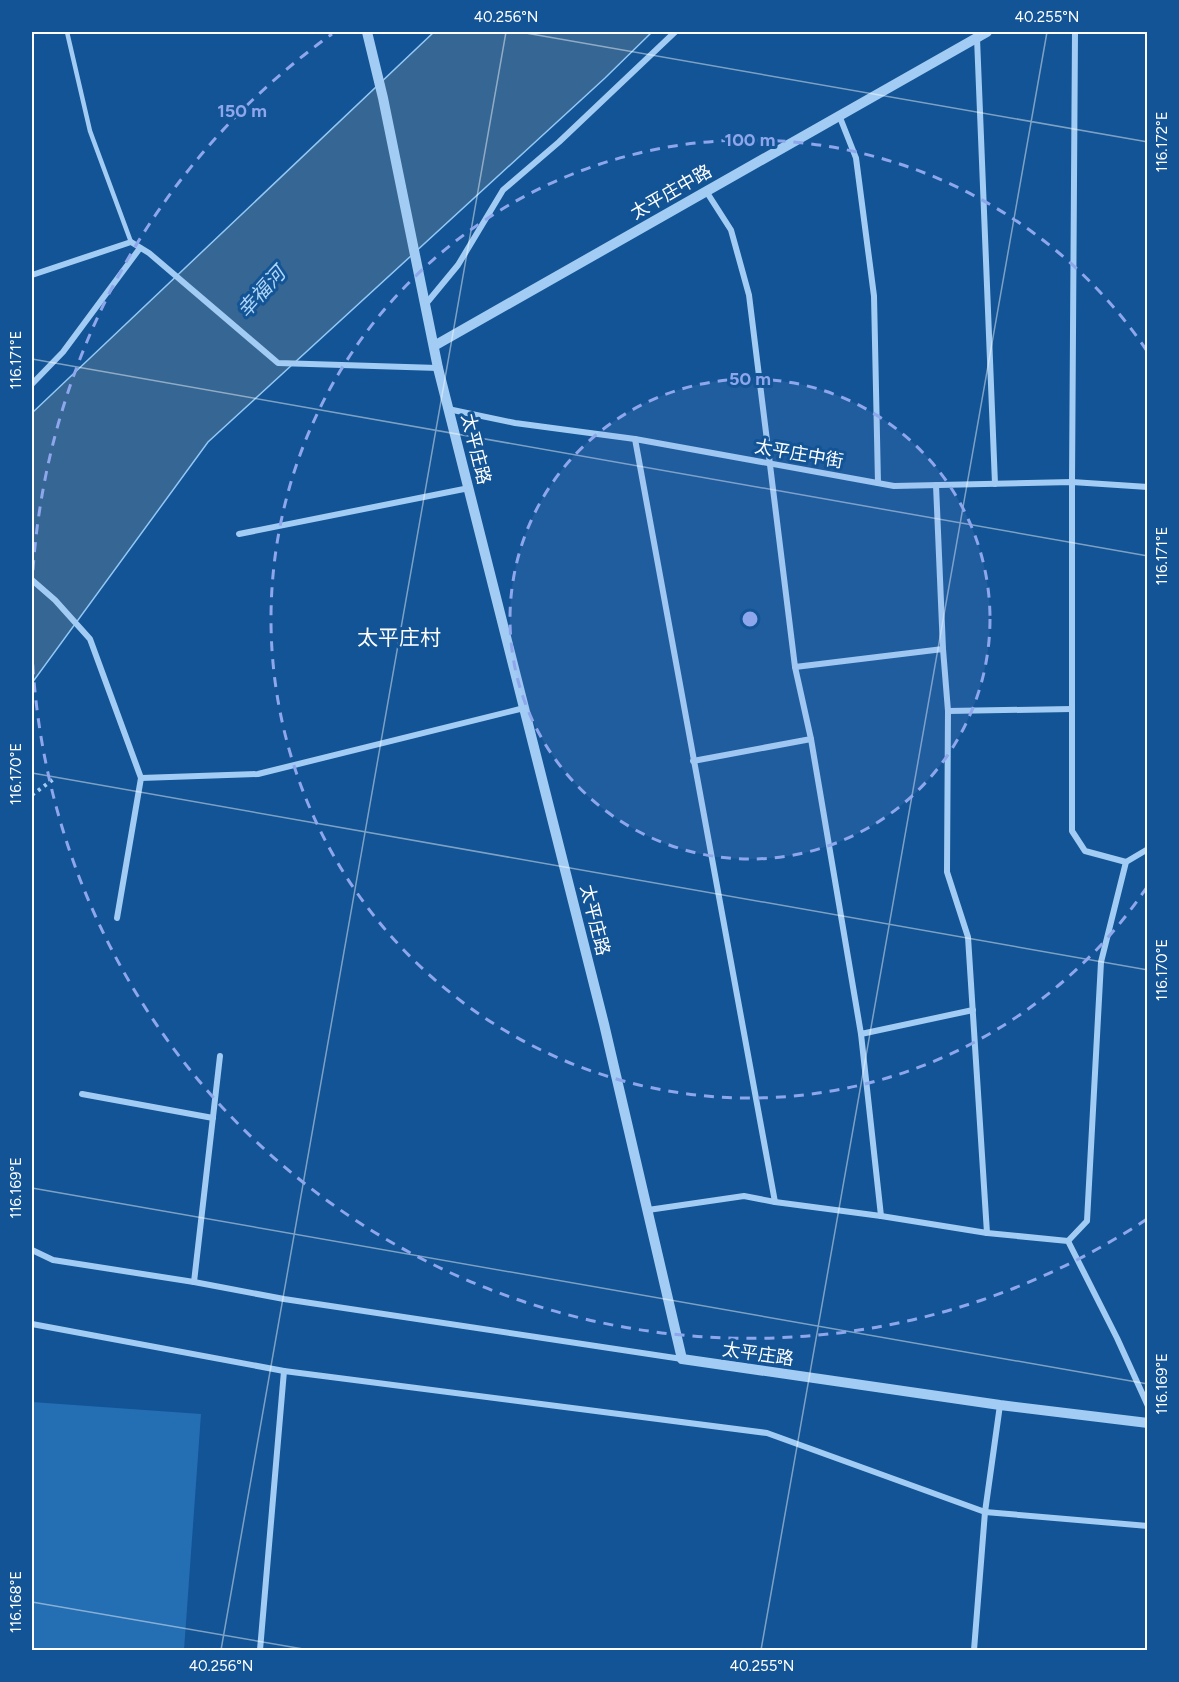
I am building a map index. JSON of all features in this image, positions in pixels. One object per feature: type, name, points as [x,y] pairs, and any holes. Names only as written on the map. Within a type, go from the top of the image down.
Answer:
[{"type":"street","name":"太平庄路","points":[[367,32],[383,98],[438,368],[604,1023],[682,1359],[1000,1405],[1148,1423]]},
{"type":"street","points":[[425,305],[458,265],[503,190],[675,32]]},
{"type":"street","points":[[1075,32],[1072,831],[1085,851],[1126,862]]},
{"type":"street","points":[[982,34],[995,484]]},
{"type":"street","name":"太平庄中路","points":[[434,345],[982,34]]},
{"type":"street","points":[[838,115],[856,158],[874,296],[879,483]]},
{"type":"street","points":[[706,191],[731,230],[748,295],[795,667],[811,739],[861,1034],[881,1216]]},
{"type":"street","points":[[32,275],[131,242],[149,254],[278,363],[438,368]]},
{"type":"street","points":[[32,384],[63,352],[140,248]]},
{"type":"street","name":"太平庄中街","points":[[448,409],[515,423],[635,439],[894,486],[1072,482],[1148,487]]},
{"type":"street","points":[[635,439],[776,1202]]},
{"type":"street","points":[[936,485],[948,711],[947,872],[968,937],[987,1233]]},
{"type":"street","points":[[239,534],[469,488]]},
{"type":"street","points":[[32,580],[55,600],[90,639],[141,778],[117,918]]},
{"type":"street","points":[[795,667],[943,649]]},
{"type":"street","points":[[141,778],[258,774],[524,708]]},
{"type":"street","points":[[948,711],[1072,709]]},
{"type":"street","points":[[693,760],[811,739]]},
{"type":"street","points":[[1068,1241],[1087,1221],[1101,962],[1126,862],[1148,849]]},
{"type":"street","points":[[861,1034],[973,1010]]},
{"type":"street","points":[[194,1282],[220,1056]]},
{"type":"street","points":[[82,1094],[213,1118]]},
{"type":"street","points":[[648,1210],[744,1196],[987,1233],[1068,1241]]},
{"type":"street","points":[[1068,1241],[1148,1406]]},
{"type":"street","points":[[32,1250],[53,1260],[284,1299],[682,1359]]},
{"type":"street","points":[[32,1324],[284,1371],[767,1433],[985,1512],[1148,1526]]},
{"type":"street","points":[[260,1650],[284,1371]]},
{"type":"street","points":[[974,1650],[985,1512],[1000,1405]]},
{"type":"lane","points":[[67,32],[90,131],[131,242]]},
{"type":"path","points":[[32,795],[55,778]]},
{"type":"shaded area","points":[[32,1402],[201,1414],[184,1650],[32,1650]]},
{"type":"water","name":"幸福河","points":[[434,32],[652,32],[605,78],[208,442],[32,683],[32,413]]},
{"type":"district","name":"太平庄村","points":[[399,637]]}]
